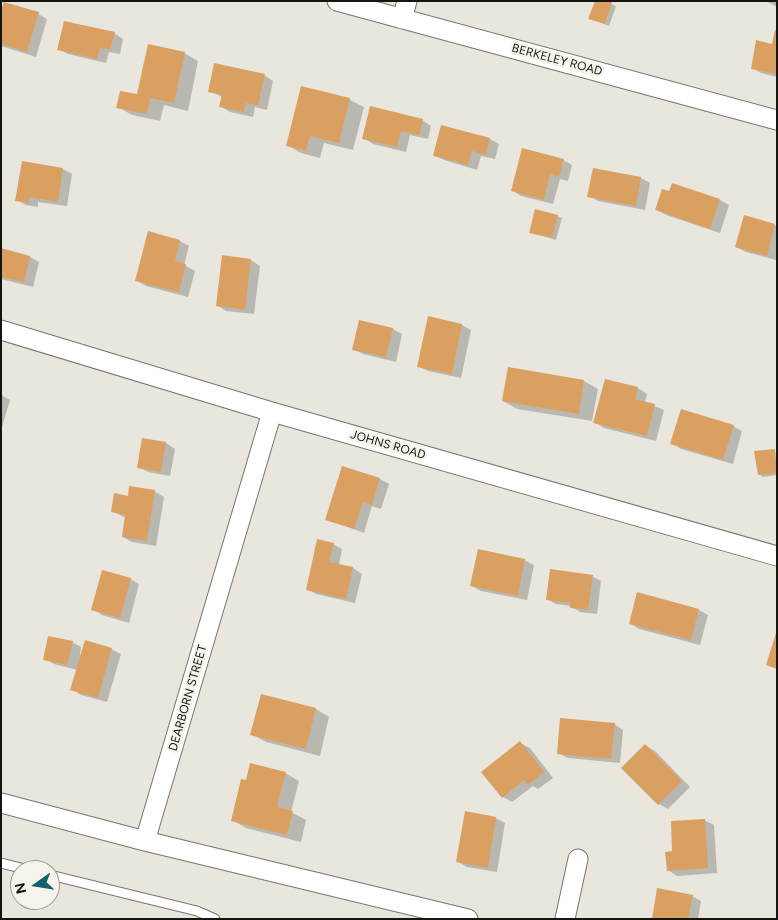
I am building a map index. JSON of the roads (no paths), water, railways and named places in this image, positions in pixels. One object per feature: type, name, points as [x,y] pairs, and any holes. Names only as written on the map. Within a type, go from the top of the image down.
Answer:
[{"type":"street","name":"BERKELEY ROAD","points":[[337,1],[405,10],[777,120]]},
{"type":"street","name":"JOHNS ROAD","points":[[1,330],[272,412],[777,556]]},
{"type":"street","name":"DEARBORN STREET","points":[[145,841],[272,412]]},
{"type":"street","points":[[1,802],[145,841],[468,919]]},
{"type":"street","points":[[566,919],[578,858]]},
{"type":"lane","points":[[60,877],[197,911],[215,919]]}]
